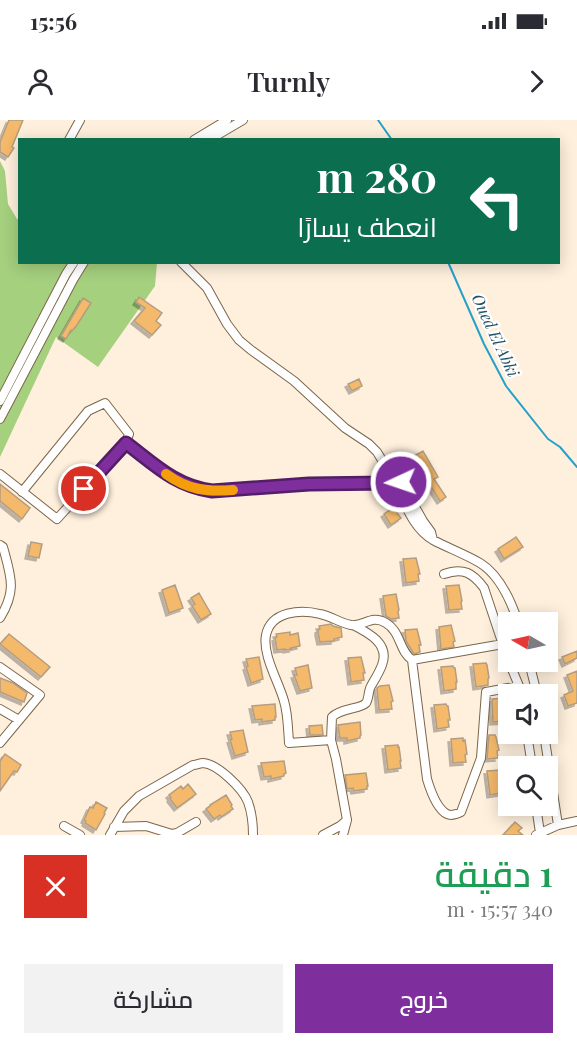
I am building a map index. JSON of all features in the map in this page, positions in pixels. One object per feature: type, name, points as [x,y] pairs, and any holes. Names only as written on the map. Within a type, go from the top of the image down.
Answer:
[{"type":"street","points":[[70,138],[80,120]]},
{"type":"street","points":[[197,138],[227,120]]},
{"type":"street","points":[[212,138],[243,120]]},
{"type":"street","points":[[0,401],[73,264]]},
{"type":"street","points":[[0,419],[83,264]]},
{"type":"street","points":[[183,264],[207,288],[227,324],[239,340],[294,381],[345,428],[369,444],[377,452],[391,475]]},
{"type":"street","points":[[0,474],[22,492],[57,519],[126,443],[129,434],[105,403],[88,411],[22,492]]},
{"type":"street","points":[[126,443],[169,476],[184,485],[198,489],[212,491],[309,484],[387,483],[390,487],[399,484]]},
{"type":"street","points":[[387,483],[391,475]]},
{"type":"street","points":[[391,475],[398,476],[399,484],[416,524],[425,536],[480,563],[490,571],[510,600],[514,612]]},
{"type":"street","points":[[0,544],[12,581],[0,618]]},
{"type":"street","points":[[444,574],[464,572],[477,578],[484,588],[498,632]]},
{"type":"street","points":[[331,740],[289,743],[285,702],[268,656],[266,643],[269,626],[283,615],[297,612],[322,614],[353,625],[376,639],[384,655],[383,663],[369,690],[364,706],[338,712],[332,717],[331,740],[347,820],[343,835]]},
{"type":"street","points":[[353,625],[372,619],[389,625],[399,637],[405,655],[412,660],[498,645]]},
{"type":"street","points":[[412,660],[427,779],[431,792],[441,809],[447,814],[454,815],[461,812],[481,758],[486,692],[498,691]]},
{"type":"street","points":[[0,667],[40,695],[0,743]]},
{"type":"street","points":[[0,709],[19,720]]},
{"type":"street","points":[[546,744],[558,825]]},
{"type":"street","points":[[112,831],[124,811],[139,796],[194,765],[204,763],[213,766],[240,789],[249,807],[253,835]]},
{"type":"street","points":[[537,816],[538,834],[558,825],[577,821]]},
{"type":"street","points":[[329,835],[347,820]]},
{"type":"street","points":[[112,831],[146,826],[172,834],[195,822]]},
{"type":"street","points":[[64,826],[80,835]]},
{"type":"street","points":[[322,835],[340,826]]},
{"type":"street","points":[[153,835],[162,831]]},
{"type":"green space","points":[[0,161],[5,171],[8,204],[18,219],[18,264],[157,264],[155,286],[98,367],[56,337],[0,457]]},
{"type":"building","points":[[9,120],[23,120],[12,147],[14,148],[8,157],[0,152],[0,142]]},
{"type":"building","points":[[139,297],[162,313],[156,321],[161,325],[152,335],[134,321],[145,308],[136,302]]},
{"type":"building","points":[[83,298],[91,303],[66,339],[61,336]]},
{"type":"building","points":[[359,379],[362,386],[352,391],[348,384]]},
{"type":"building","points":[[423,451],[438,477],[434,479],[446,497],[440,501],[412,457]]},
{"type":"building","points":[[0,484],[30,508],[22,519],[0,501]]},
{"type":"building","points":[[393,508],[401,518],[391,525],[384,514]]},
{"type":"building","points":[[516,537],[523,547],[504,559],[498,549]]},
{"type":"building","points":[[31,542],[42,544],[39,558],[28,556]]},
{"type":"building","points":[[416,558],[420,574],[418,574],[419,581],[406,583],[403,559]]},
{"type":"building","points":[[175,585],[183,608],[169,613],[162,590]]},
{"type":"building","points":[[459,585],[462,609],[449,610],[446,586]]},
{"type":"building","points":[[199,593],[211,614],[201,620],[192,606],[195,604],[191,598]]},
{"type":"building","points":[[396,594],[399,618],[391,619],[386,616],[383,596]]},
{"type":"building","points":[[331,624],[341,628],[342,637],[334,641],[320,642],[319,626]]},
{"type":"building","points":[[451,625],[455,641],[453,642],[454,647],[441,649],[439,627]]},
{"type":"building","points":[[417,629],[421,645],[419,645],[420,652],[414,654],[406,641],[405,630]]},
{"type":"building","points":[[290,632],[290,635],[298,633],[300,646],[277,650],[276,634]]},
{"type":"building","points":[[9,634],[50,667],[41,677],[0,644]]},
{"type":"building","points":[[577,651],[577,658],[565,664],[562,657]]},
{"type":"building","points":[[259,657],[263,679],[251,683],[246,659]]},
{"type":"building","points":[[361,657],[365,673],[363,673],[364,680],[351,682],[348,658]]},
{"type":"building","points":[[486,663],[488,685],[476,687],[473,664]]},
{"type":"building","points":[[308,665],[312,688],[300,691],[294,675],[297,675],[295,668]]},
{"type":"building","points":[[453,666],[457,682],[456,689],[444,691],[441,667]]},
{"type":"building","points":[[577,671],[577,703],[568,706],[564,695],[573,691],[567,675]]},
{"type":"building","points":[[0,678],[13,683],[27,693],[24,702],[0,692]]},
{"type":"building","points":[[389,685],[393,701],[391,702],[392,709],[379,710],[377,688]]},
{"type":"building","points":[[498,698],[498,722],[493,722],[492,699]]},
{"type":"building","points":[[275,704],[275,720],[262,722],[262,719],[255,720],[252,706]]},
{"type":"building","points":[[446,704],[450,720],[448,720],[449,727],[437,729],[434,705]]},
{"type":"building","points":[[360,722],[360,738],[347,741],[347,738],[340,738],[338,725]]},
{"type":"building","points":[[322,725],[323,735],[310,735],[309,726]]},
{"type":"building","points":[[243,730],[248,752],[235,756],[230,732]]},
{"type":"building","points":[[489,735],[495,735],[499,750],[497,751],[498,758],[487,759]]},
{"type":"building","points":[[463,738],[467,754],[465,755],[466,762],[453,763],[451,739]]},
{"type":"building","points":[[398,745],[401,768],[388,770],[385,746]]},
{"type":"building","points":[[5,754],[21,765],[0,791],[0,761]]},
{"type":"building","points":[[284,761],[286,773],[284,776],[271,779],[271,776],[264,777],[261,763]]},
{"type":"building","points":[[498,770],[498,794],[490,795],[487,771]]},
{"type":"building","points":[[366,773],[367,789],[354,791],[353,788],[347,789],[345,775]]},
{"type":"building","points":[[188,784],[196,794],[177,808],[169,795],[181,786],[183,789]]},
{"type":"building","points":[[226,795],[233,809],[214,819],[206,809]]},
{"type":"building","points":[[96,802],[107,808],[96,830],[84,820],[90,807],[93,808]]},
{"type":"building","points":[[515,822],[522,828],[518,831],[523,835],[503,835]]},
{"type":"waterway","name":"Oued El Abki","points":[[378,120],[391,138]]},
{"type":"waterway","name":"Oued El Abki","points":[[449,264],[484,344],[506,386],[548,439],[560,447],[577,467]]},
{"type":"slow traffic","points":[[166,474],[184,485],[198,489],[233,490]]},
{"type":"route","points":[[84,489],[126,443],[184,485],[212,491],[343,483],[387,483],[394,488],[401,482]]}]
